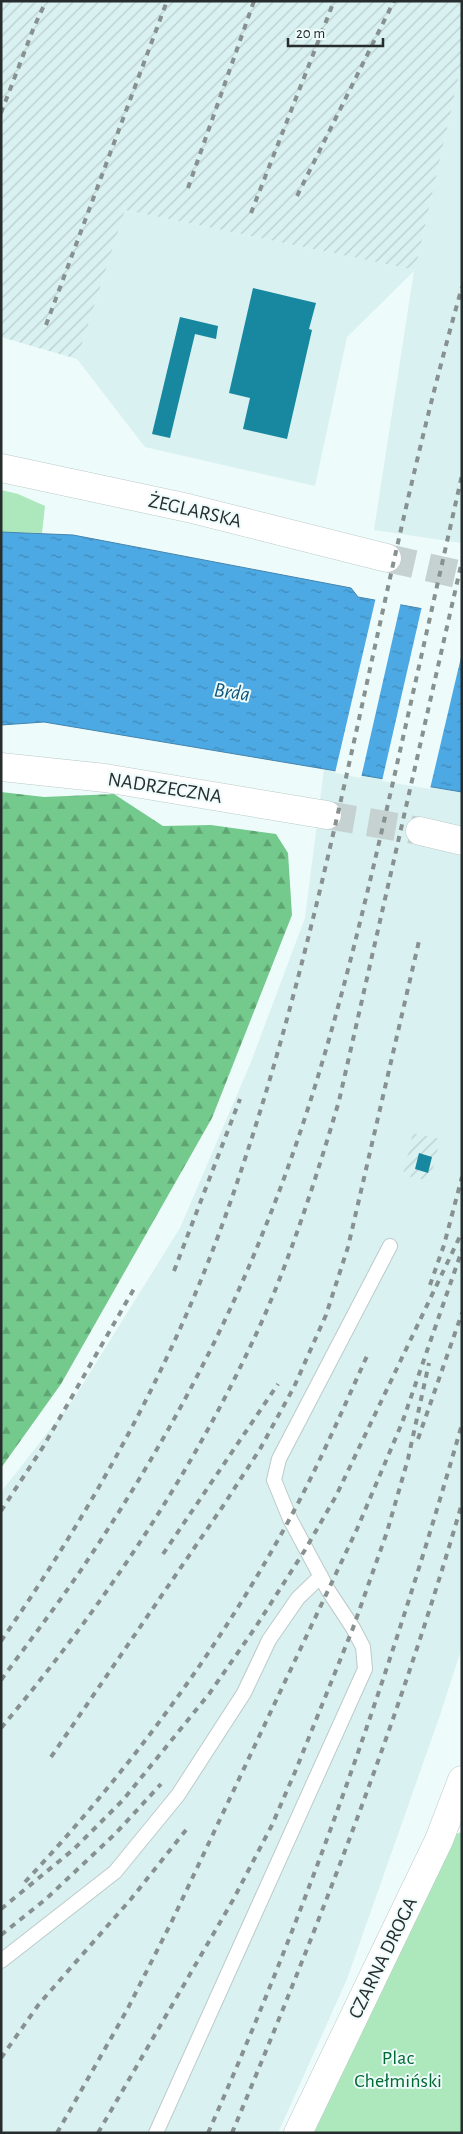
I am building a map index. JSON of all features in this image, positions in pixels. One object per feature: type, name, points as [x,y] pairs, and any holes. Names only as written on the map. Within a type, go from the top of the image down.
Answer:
[{"type":"street","name":"ŻEGLARSKA","points":[[1,468],[188,508],[387,558]]},
{"type":"street","name":"NADRZECZNA","points":[[1,767],[105,778],[327,815]]},
{"type":"street","points":[[420,831],[462,841]]},
{"type":"street","name":"CZARNA DROGA","points":[[298,2133],[440,1840],[462,1780]]},
{"type":"lane","points":[[156,2133],[365,1669],[363,1647],[354,1628],[328,1590],[301,1542],[274,1480],[279,1460],[390,1246]]},
{"type":"lane","points":[[1,1961],[115,1872],[178,1795],[244,1693],[269,1640],[298,1598],[321,1576]]},
{"type":"shaded area","points":[[1,1],[462,1],[462,62],[415,270],[125,210],[77,359],[1,337]]},
{"type":"shaded area","points":[[462,62],[462,543],[374,530],[414,271],[347,337],[315,486],[145,447],[77,359],[125,210],[415,270]]},
{"type":"shaded area","points":[[324,769],[462,792],[462,1647],[347,1979],[278,2133],[1,2133],[1,1492],[73,1400],[180,1228],[251,1062],[305,918]]},
{"type":"shaded area","points":[[413,1133],[440,1139],[430,1181],[403,1175]]},
{"type":"green space","points":[[1,490],[18,494],[45,506],[42,533],[1,532]]},
{"type":"green space","points":[[1,792],[44,797],[114,794],[163,826],[211,825],[276,834],[288,853],[292,915],[212,1118],[61,1384],[1,1468]]},
{"type":"green space","name":"Plac Chełmiński","points":[[462,1832],[462,2133],[298,2133],[439,1840]]},
{"type":"water","name":"Brda","points":[[1,532],[73,535],[351,588],[358,597],[462,616],[462,792],[44,722],[1,725]]},
{"type":"pier","points":[[376,597],[401,602],[361,778],[335,773]]},
{"type":"pier","points":[[422,606],[462,613],[462,653],[430,789],[382,781]]},
{"type":"building","points":[[253,288],[316,303],[309,329],[312,330],[287,439],[243,429],[250,398],[229,393]]},
{"type":"building","points":[[180,317],[218,326],[216,339],[195,334],[170,438],[152,434]]},
{"type":"building","points":[[419,1153],[432,1157],[428,1173],[415,1169]]},
{"type":"tunnel","points":[[387,558],[462,575]]},
{"type":"tunnel","points":[[327,815],[420,831]]},
{"type":"railway","points":[[1,113],[46,1]]},
{"type":"railway","points":[[46,325],[167,1]]},
{"type":"railway","points":[[188,188],[254,1]]},
{"type":"railway","points":[[251,213],[334,1]]},
{"type":"railway","points":[[297,196],[394,1]]},
{"type":"railway","points":[[1,1641],[67,1541],[126,1438],[154,1385],[179,1331],[203,1276],[224,1220],[262,1106],[295,990],[324,873],[431,403],[462,287]]},
{"type":"railway","points":[[1,1680],[79,1573],[162,1441],[226,1319],[262,1235],[303,1124],[337,1011],[393,782],[462,475]]},
{"type":"railway","points":[[1,1728],[77,1632],[146,1533],[178,1481],[209,1428],[237,1374],[263,1319],[285,1265],[339,1101],[462,561]]},
{"type":"railway","points":[[51,1757],[223,1506],[260,1449],[294,1387],[326,1315],[348,1247],[419,941]]},
{"type":"railway","points":[[174,1271],[240,1099]]},
{"type":"railway","points":[[430,1285],[444,1245],[462,1177]]},
{"type":"railway","points":[[1,1909],[74,1849],[123,1800],[209,1694],[255,1628],[305,1550],[336,1496],[462,1232]]},
{"type":"railway","points":[[57,2133],[127,2010],[172,1921],[357,1529],[402,1423],[462,1250]]},
{"type":"railway","points":[[1,1511],[43,1447],[135,1287]]},
{"type":"railway","points":[[418,1439],[462,1313]]},
{"type":"railway","points":[[25,1882],[63,1841],[135,1754],[169,1709],[232,1616],[300,1500],[367,1356]]},
{"type":"railway","points":[[98,2133],[233,1900],[272,1825],[295,1772],[353,1628],[387,1532],[408,1459],[429,1363]]},
{"type":"railway","points":[[163,1554],[278,1384]]},
{"type":"railway","points":[[208,2133],[281,1959],[347,1783],[408,1604],[462,1424]]},
{"type":"railway","points":[[232,2133],[296,1978],[385,1743],[438,1583],[462,1503]]},
{"type":"railway","points":[[1,1935],[46,1899],[115,1834],[161,1784]]},
{"type":"railway","points":[[1,2058],[39,2004],[131,1899],[186,1830]]}]
